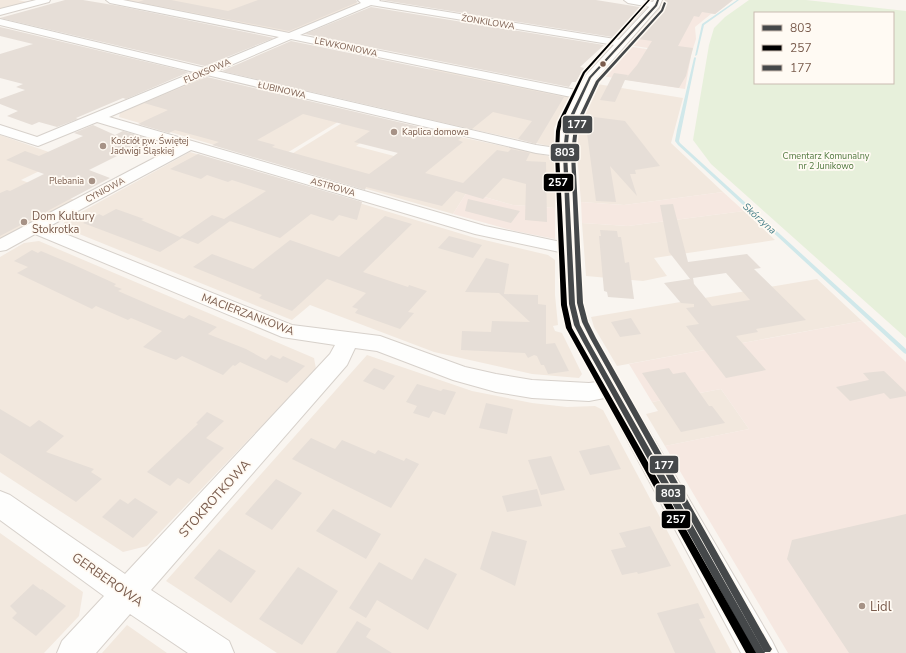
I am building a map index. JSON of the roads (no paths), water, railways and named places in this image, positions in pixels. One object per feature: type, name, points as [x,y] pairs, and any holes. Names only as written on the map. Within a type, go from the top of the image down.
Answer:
[{"type":"street","points":[[28,0],[42,1]]},
{"type":"street","name":"LEWKONIOWA","points":[[110,0],[581,95]]},
{"type":"street","name":"ŻONKILOWA","points":[[355,0],[373,1],[621,43]]},
{"type":"street","points":[[628,0],[657,2]]},
{"type":"street","points":[[0,12],[42,1]]},
{"type":"street","name":"FLOKSOWA","points":[[0,129],[38,142],[373,1]]},
{"type":"street","points":[[657,2],[596,71],[581,95],[568,124],[565,154],[570,289],[574,317],[580,331],[612,389],[760,653]]},
{"type":"street","name":"ŁUBINOWA","points":[[0,22],[204,72],[565,154]]},
{"type":"street","name":"ASTROWA","points":[[98,118],[481,230],[569,249]]},
{"type":"street","name":"CYNIOWA","points":[[0,246],[189,145]]},
{"type":"street","name":"MACIERZANKOWA","points":[[34,228],[289,332],[380,344],[460,374],[496,383],[532,389],[589,392],[612,389]]},
{"type":"street","name":"STOKROTKOWA","points":[[74,653],[339,358],[348,340]]},
{"type":"street","name":"GERBEROWA","points":[[0,504],[128,594],[217,653]]},
{"type":"waterway","name":"Skórzyna","points":[[696,55],[703,25],[738,0]]},
{"type":"waterway","name":"Skórzyna","points":[[695,58],[679,130],[677,141],[679,144],[906,352]]},
{"type":"place","name":"Kaplica domowa","points":[[394,132]]},
{"type":"place","name":"Kościół pw. Świętej Jadwigi Śląskiej","points":[[103,146]]},
{"type":"place","name":"Plebania","points":[[92,181]]},
{"type":"place","name":"Dom Kultury Stokrotka","points":[[24,222]]},
{"type":"place","name":"Lidl","points":[[862,606]]},
{"type":"park label","name":"Cmentarz Komunalny nr 2 Junikowo","points":[[826,162]]}]
